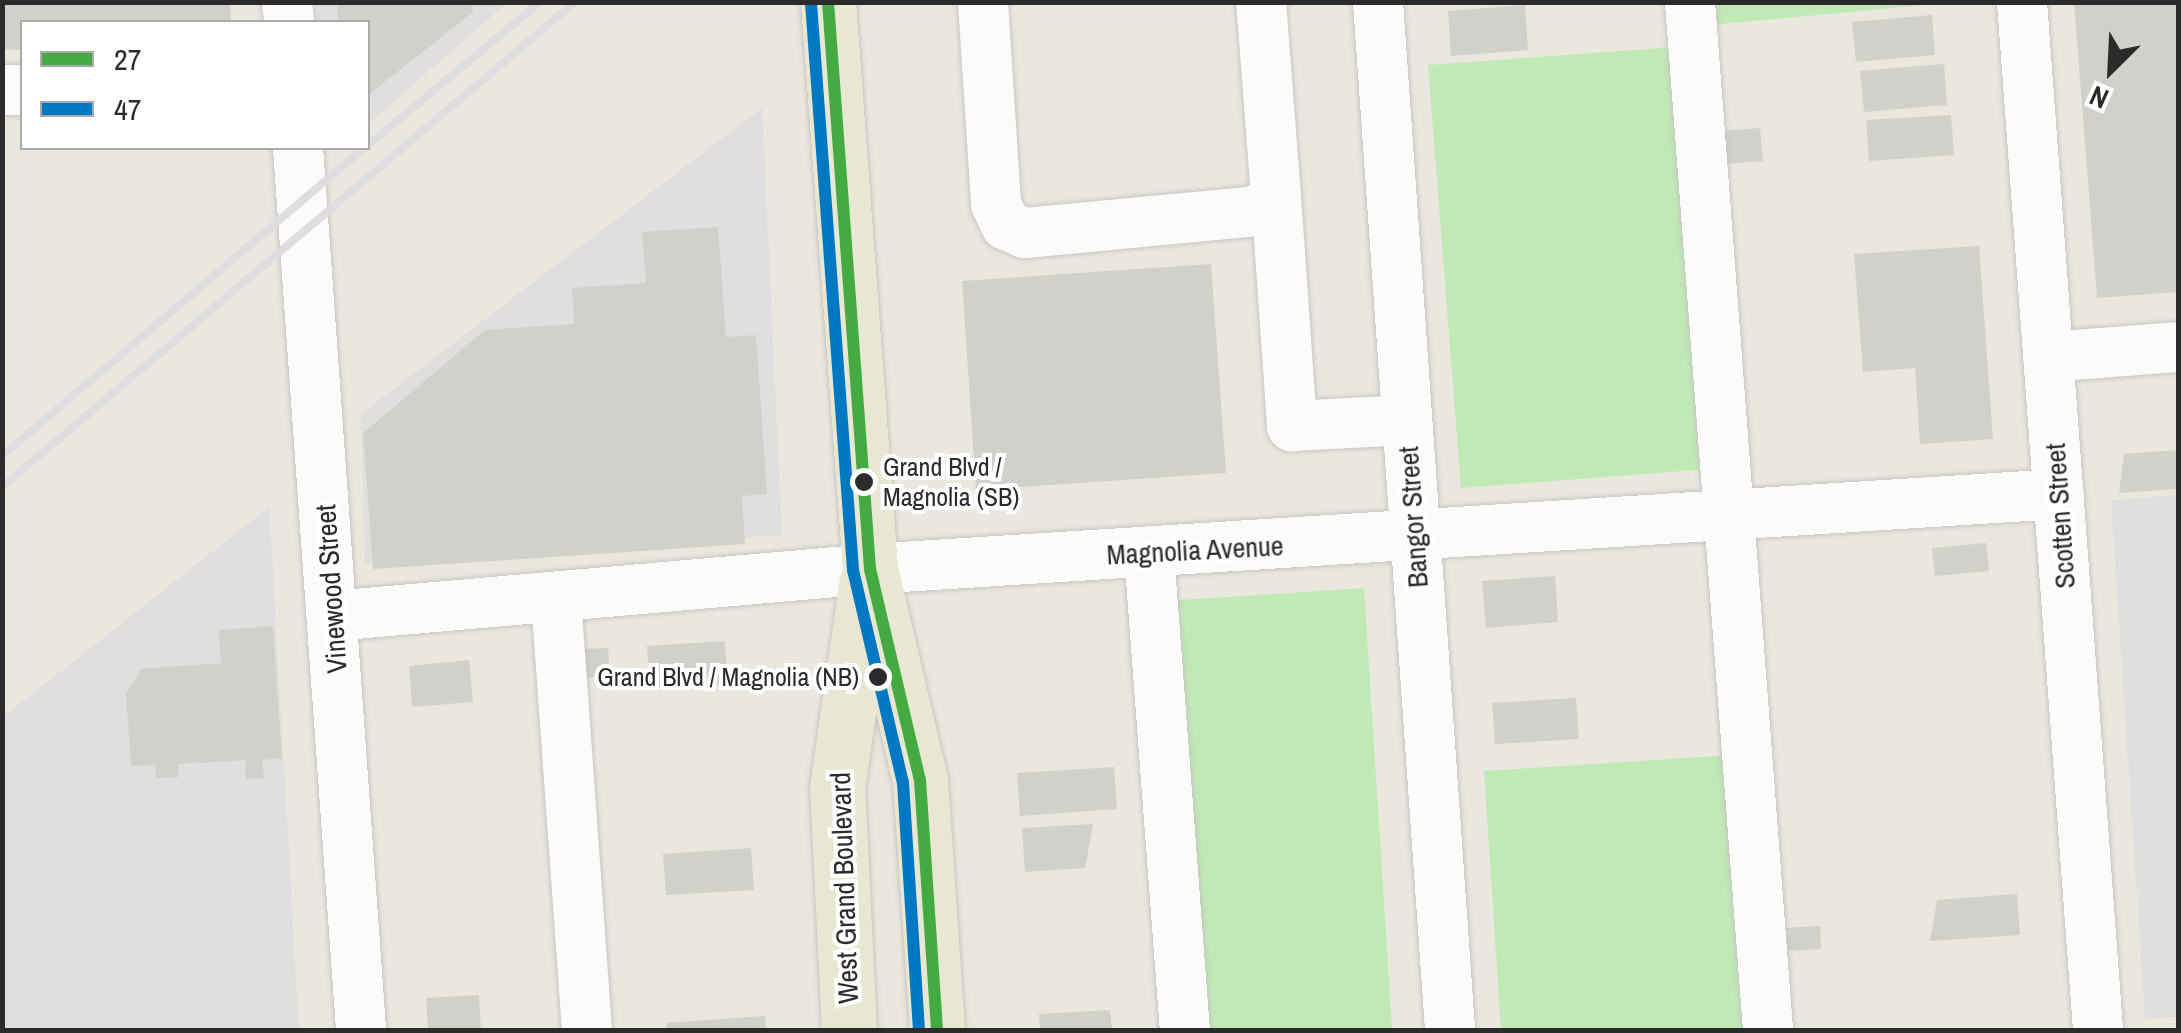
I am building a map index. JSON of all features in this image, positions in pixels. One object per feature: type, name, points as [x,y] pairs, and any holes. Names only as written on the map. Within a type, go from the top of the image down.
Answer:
[{"type":"main road","name":"West Grand Boulevard","points":[[828,2],[870,568],[920,780],[936,1030]]},
{"type":"main road","name":"West Grand Boulevard","points":[[849,1030],[837,788],[870,568]]},
{"type":"street","points":[[983,2],[996,204],[1006,225],[1025,233],[1257,211],[1276,196]]},
{"type":"street","points":[[1261,2],[1292,426],[1406,420]]},
{"type":"street","name":"Bangor Street","points":[[1378,2],[1450,1030]]},
{"type":"street","points":[[1690,2],[1768,1030]]},
{"type":"street","name":"Scotten Street","points":[[2022,2],[2098,1030]]},
{"type":"street","name":"Vinewood Street","points":[[298,150],[361,1030]]},
{"type":"street","points":[[2048,357],[2178,347]]},
{"type":"street","name":"Magnolia Avenue","points":[[332,616],[870,568],[1414,538],[2059,494]]},
{"type":"street","points":[[1149,553],[1185,1030]]},
{"type":"street","points":[[556,598],[586,1030]]},
{"type":"shaded area","points":[[315,3],[507,3],[370,122],[370,20],[317,20]]},
{"type":"shaded area","points":[[762,108],[782,535],[365,563],[361,414]]},
{"type":"shaded area","points":[[2178,495],[2178,1017],[2145,1019],[2111,500]]},
{"type":"shaded area","points":[[269,507],[299,1030],[3,1030],[3,717]]},
{"type":"green space","points":[[1956,2],[1710,25],[1708,3]]},
{"type":"green space","points":[[1676,47],[1709,469],[1461,488],[1428,65]]},
{"type":"green space","points":[[1364,588],[1392,1030],[1198,1030],[1165,601]]},
{"type":"green space","points":[[1732,755],[1750,1030],[1501,1030],[1484,771]]},
{"type":"building","points":[[2,2],[230,2],[231,20],[20,20],[20,50],[2,49]]},
{"type":"building","points":[[2074,2],[2178,2],[2178,292],[2097,298]]},
{"type":"building","points":[[337,3],[472,3],[473,12],[370,93],[370,20],[338,20]]},
{"type":"building","points":[[1525,5],[1528,50],[1451,56],[1448,11]]},
{"type":"building","points":[[1932,15],[1935,55],[1856,62],[1852,22]]},
{"type":"building","points":[[1944,64],[1947,105],[1864,112],[1860,71]]},
{"type":"building","points":[[1951,115],[1954,155],[1869,161],[1866,120]]},
{"type":"building","points":[[1760,128],[1763,161],[1727,164],[1724,131]]},
{"type":"building","points":[[718,227],[726,337],[756,335],[767,494],[742,496],[745,544],[373,569],[363,433],[485,330],[574,324],[572,288],[646,283],[642,232]]},
{"type":"building","points":[[1979,246],[1993,439],[1920,444],[1915,368],[1863,372],[1854,254]]},
{"type":"building","points":[[1211,264],[1226,473],[976,490],[962,281]]},
{"type":"building","points":[[2178,450],[2178,489],[2119,493],[2124,454]]},
{"type":"building","points":[[1986,543],[1989,571],[1935,576],[1932,548]]},
{"type":"building","points":[[1555,576],[1558,622],[1486,628],[1482,581]]},
{"type":"building","points":[[273,626],[282,758],[262,760],[264,778],[246,779],[245,760],[178,764],[179,777],[156,778],[155,765],[131,766],[126,693],[141,669],[221,663],[219,630]]},
{"type":"building","points":[[725,641],[727,683],[650,688],[647,646]]},
{"type":"building","points":[[608,648],[610,676],[581,678],[580,649]]},
{"type":"building","points":[[469,660],[473,702],[412,707],[409,666]]},
{"type":"building","points":[[1576,698],[1579,739],[1495,744],[1492,703]]},
{"type":"building","points":[[1114,767],[1117,809],[1020,816],[1017,773]]},
{"type":"building","points":[[1093,824],[1085,868],[1025,872],[1022,828]]},
{"type":"building","points":[[751,848],[754,890],[666,895],[663,854]]},
{"type":"building","points":[[2017,894],[2020,935],[1930,941],[1937,900]]},
{"type":"building","points":[[1820,926],[1821,949],[1784,951],[1783,928]]},
{"type":"building","points":[[479,995],[481,1030],[428,1030],[426,998]]},
{"type":"building","points":[[1110,1010],[1112,1030],[1040,1030],[1039,1014]]},
{"type":"building","points":[[765,1016],[766,1030],[667,1030],[666,1023]]},
{"type":"railway","points":[[370,143],[540,2]]},
{"type":"railway","points":[[2,487],[575,2]]},
{"type":"railway","points":[[2,456],[362,150]]},
{"type":"transit line","name":"27","points":[[828,2],[870,569],[920,780],[937,1030]]},
{"type":"transit line","name":"47","points":[[811,3],[853,570],[903,783],[919,1030]]},
{"type":"place","name":"Grand Blvd / Magnolia (SB)","points":[[864,482]]},
{"type":"place","name":"Grand Blvd / Magnolia (NB)","points":[[878,677]]}]
